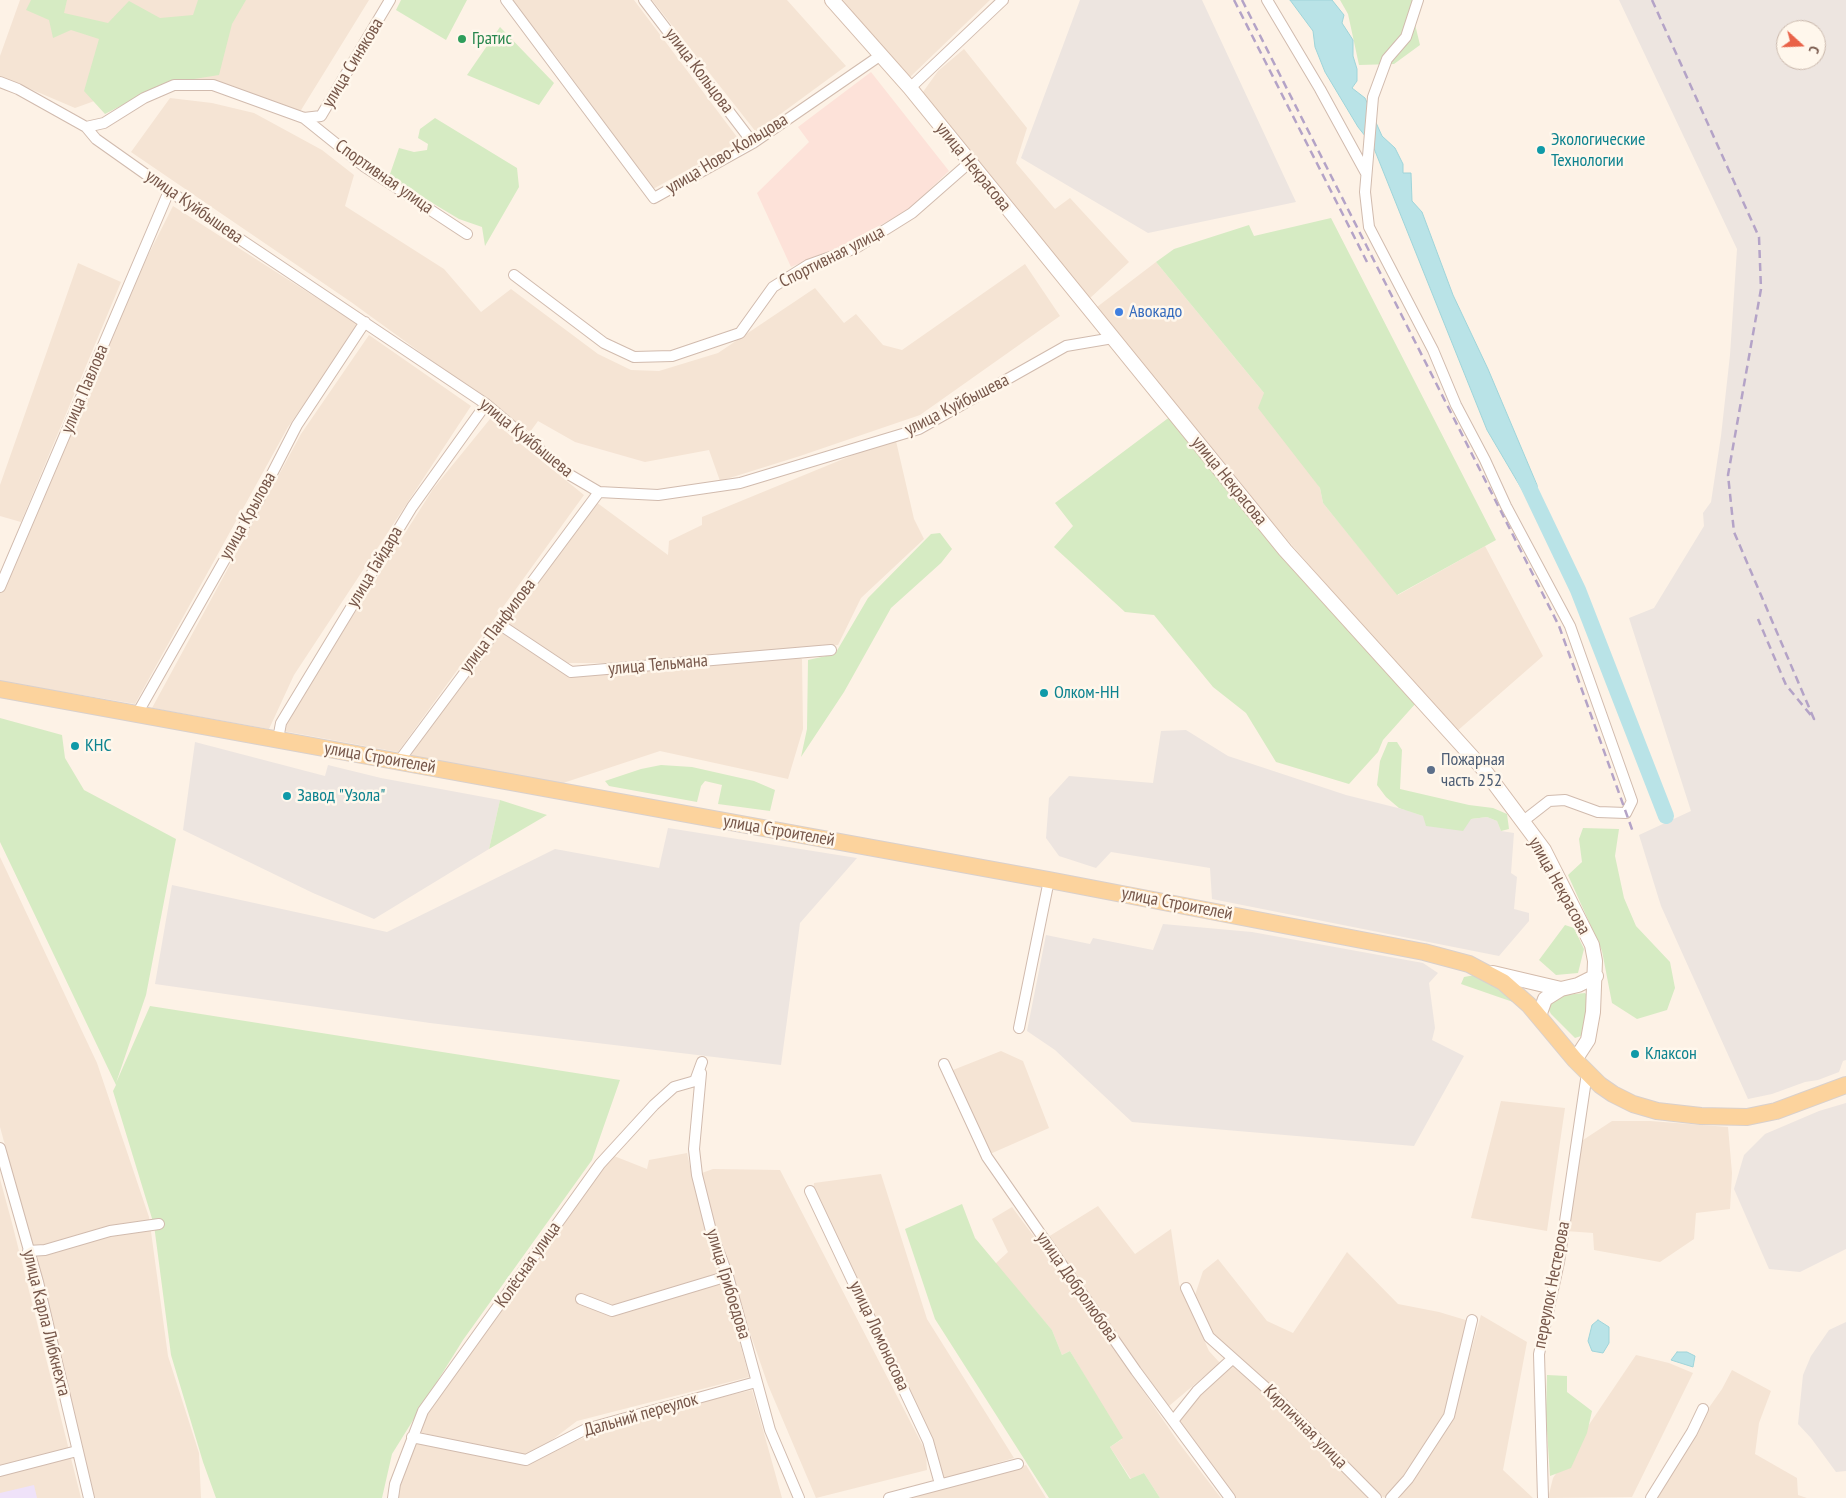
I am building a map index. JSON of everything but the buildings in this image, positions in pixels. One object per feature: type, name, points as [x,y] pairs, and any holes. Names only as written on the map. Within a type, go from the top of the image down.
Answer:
[{"type":"main road","name":"улица Строителей","points":[[0,689],[1049,880],[1424,952],[1469,964],[1487,972],[1516,993],[1539,1016],[1587,1073],[1613,1094],[1633,1104],[1657,1110],[1723,1117],[1767,1113],[1846,1085]]},
{"type":"street","name":"улица Синякова","points":[[86,127],[104,123],[144,98],[174,85],[213,85],[304,118],[321,116],[390,0]]},
{"type":"street","name":"улица Ново-Кольцова","points":[[506,0],[654,198],[753,143],[881,56]]},
{"type":"street","name":"улица Кольцова","points":[[644,0],[753,143]]},
{"type":"street","name":"улица Некрасова","points":[[832,0],[910,88],[1285,550],[1485,771],[1544,850],[1592,945],[1596,976],[1593,1012],[1588,1040],[1575,1060]]},
{"type":"street","points":[[910,88],[1003,0]]},
{"type":"street","points":[[1267,0],[1320,89],[1366,173]]},
{"type":"street","points":[[1418,0],[1406,37],[1387,59],[1373,98],[1366,152],[1365,192],[1369,227],[1433,350],[1456,405],[1485,460],[1506,506],[1570,626],[1632,801],[1626,813],[1598,812],[1565,800],[1548,801],[1522,822]]},
{"type":"street","name":"улица Куйбышева","points":[[0,82],[18,89],[86,127],[96,139],[169,190],[486,404],[570,475],[599,492],[658,495],[740,483],[919,429],[1066,346],[1113,338]]},
{"type":"street","name":"Спортивная улица","points":[[304,118],[366,167],[467,234]]},
{"type":"street","name":"Спортивная улица","points":[[514,275],[604,343],[634,357],[672,356],[740,333],[773,288],[808,265],[856,248],[912,213],[969,163]]},
{"type":"street","name":"улица Павлова","points":[[0,587],[169,190]]},
{"type":"street","name":"улица Крылова","points":[[137,714],[258,501],[297,425],[365,322]]},
{"type":"street","name":"улица Гайдара","points":[[278,739],[286,715],[412,507],[486,404]]},
{"type":"street","name":"улица Панфилова","points":[[399,761],[599,492]]},
{"type":"street","name":"улица Тельмана","points":[[499,624],[571,672],[831,650]]},
{"type":"street","points":[[1019,1028],[1049,880]]},
{"type":"street","points":[[1487,972],[1561,989]]},
{"type":"street","points":[[1539,1016],[1545,999],[1561,989],[1578,985],[1596,976]]},
{"type":"street","name":"улица Грибоедова","points":[[702,1062],[695,1120],[694,1149],[697,1175],[711,1230],[728,1276],[770,1430],[799,1498]]},
{"type":"street","name":"Колёсная улица","points":[[393,1498],[395,1484],[423,1411],[600,1164],[660,1099],[674,1088],[696,1081],[702,1062]]},
{"type":"street","name":"улица Добролюбова","points":[[944,1064],[987,1158],[1172,1421],[1230,1498]]},
{"type":"street","name":"переулок Нестерова","points":[[1543,1498],[1538,1354],[1559,1262],[1587,1073]]},
{"type":"street","name":"улица Карла Либкнехта","points":[[0,1148],[38,1282],[89,1498]]},
{"type":"street","name":"улица Ломоносова","points":[[810,1191],[928,1442],[940,1484]]},
{"type":"street","points":[[28,1251],[45,1250],[110,1231],[159,1224]]},
{"type":"street","points":[[581,1299],[612,1311],[728,1276]]},
{"type":"street","name":"Кирпичная улица","points":[[1186,1288],[1209,1337],[1274,1395],[1376,1498]]},
{"type":"street","points":[[1391,1498],[1408,1479],[1449,1416],[1472,1320]]},
{"type":"street","points":[[1172,1421],[1197,1391],[1232,1359]]},
{"type":"street","name":"Дальний переулок","points":[[412,1437],[526,1460],[586,1429],[756,1382]]},
{"type":"street","points":[[1651,1498],[1692,1432],[1703,1409]]},
{"type":"street","points":[[0,1471],[77,1451]]},
{"type":"street","points":[[889,1498],[1018,1464]]},
{"type":"shaded area","points":[[20,0],[369,0],[298,115],[169,74],[75,108],[0,76],[0,56]]},
{"type":"shaded area","points":[[504,0],[634,0],[740,141],[653,189],[555,55]]},
{"type":"shaded area","points":[[652,0],[787,0],[846,66],[756,132]]},
{"type":"shaded area","points":[[843,0],[990,0],[909,78]]},
{"type":"shaded area","points":[[1080,0],[1202,0],[1296,202],[1148,233],[1021,158]]},
{"type":"shaded area","points":[[1619,0],[1846,0],[1846,1060],[1843,1061],[1839,1072],[1772,1094],[1748,1099],[1661,906],[1639,835],[1691,811],[1629,618],[1654,608],[1704,526],[1703,513],[1711,502],[1730,355],[1737,249]]},
{"type":"shaded area","points":[[964,49],[1027,128],[1016,163],[1055,209],[1070,198],[1129,262],[1088,300],[923,92],[938,71]]},
{"type":"shaded area","points":[[871,72],[949,171],[907,211],[841,246],[791,267],[757,193],[809,142],[798,127]]},
{"type":"shaded area","points":[[170,98],[212,103],[254,113],[322,150],[354,175],[345,206],[444,269],[481,312],[511,289],[598,354],[631,370],[659,371],[718,353],[815,288],[844,323],[856,314],[883,345],[902,350],[1025,264],[1060,316],[920,415],[720,481],[709,450],[645,462],[575,442],[538,421],[530,432],[351,302],[131,152]]},
{"type":"shaded area","points":[[173,206],[359,325],[288,427],[135,704],[0,681],[0,592],[131,289]]},
{"type":"shaded area","points":[[1156,262],[1264,393],[1320,488],[1323,503],[1398,595],[1485,546],[1543,656],[1456,732],[1240,486],[1097,307]]},
{"type":"shaded area","points":[[78,263],[121,282],[21,522],[0,516],[0,485]]},
{"type":"shaded area","points":[[369,335],[471,406],[294,675],[269,729],[152,708],[301,434]]},
{"type":"shaded area","points":[[490,419],[584,495],[398,752],[283,731],[290,715],[433,489]]},
{"type":"shaded area","points":[[896,441],[914,519],[924,539],[861,598],[838,645],[604,663],[568,663],[506,623],[596,502],[668,555],[669,541],[702,525],[702,517],[870,448]]},
{"type":"shaded area","points":[[501,629],[571,676],[794,656],[802,659],[803,729],[788,779],[660,751],[560,784],[408,756]]},
{"type":"shaded area","points":[[1186,730],[1228,756],[1346,795],[1423,816],[1471,819],[1487,817],[1497,821],[1501,831],[1514,833],[1511,873],[1517,877],[1514,909],[1529,913],[1529,921],[1499,956],[1212,899],[1210,868],[1111,852],[1096,868],[1059,856],[1046,838],[1049,798],[1069,776],[1153,783],[1161,731]]},
{"type":"shaded area","name":"Завод \"Узола\"","points":[[195,742],[325,776],[328,765],[381,778],[500,800],[489,849],[374,919],[313,893],[183,830]]},
{"type":"shaded area","points":[[668,828],[857,858],[800,923],[781,1065],[430,1023],[155,984],[172,885],[387,932],[555,849],[659,868]]},
{"type":"shaded area","points":[[0,857],[97,1063],[149,1217],[168,1356],[199,1453],[201,1498],[95,1498],[31,1240],[0,1127]]},
{"type":"shaded area","points":[[1163,924],[1252,932],[1423,963],[1438,973],[1429,983],[1435,1028],[1432,1040],[1464,1056],[1414,1146],[1132,1122],[1055,1050],[1027,1031],[1046,935],[1090,944],[1093,938],[1153,950]]},
{"type":"shaded area","points":[[1001,1051],[1023,1061],[1049,1128],[990,1154],[953,1070]]},
{"type":"shaded area","points":[[1501,1101],[1565,1108],[1547,1231],[1471,1218]]},
{"type":"shaded area","points":[[1846,1103],[1846,1249],[1800,1272],[1769,1269],[1734,1189],[1744,1155],[1765,1134],[1819,1111]]},
{"type":"shaded area","points":[[1612,1121],[1650,1121],[1728,1127],[1732,1173],[1730,1209],[1696,1213],[1694,1239],[1660,1262],[1594,1250],[1593,1233],[1566,1231],[1580,1142]]},
{"type":"shaded area","points":[[687,1153],[696,1194],[721,1271],[749,1377],[577,1421],[540,1449],[524,1457],[419,1432],[424,1415],[596,1174],[614,1156],[647,1169],[649,1160]]},
{"type":"shaded area","points":[[713,1169],[780,1170],[926,1452],[927,1470],[816,1498],[768,1385],[706,1205],[699,1174]]},
{"type":"shaded area","points":[[881,1174],[927,1319],[1014,1458],[943,1479],[923,1420],[887,1341],[813,1191],[814,1183]]},
{"type":"shaded area","points":[[0,1179],[12,1223],[81,1498],[0,1498]]},
{"type":"shaded area","points":[[1098,1206],[1135,1254],[1171,1229],[1179,1284],[1209,1351],[1220,1363],[1169,1406],[1107,1322],[1048,1237]]},
{"type":"shaded area","points":[[1012,1207],[1073,1289],[1179,1443],[1221,1498],[1160,1498],[1144,1473],[1131,1479],[1110,1447],[1122,1439],[1070,1351],[1062,1355],[1052,1330],[995,1264],[1008,1252],[992,1219]]},
{"type":"shaded area","points":[[1347,1252],[1398,1304],[1439,1312],[1469,1321],[1445,1415],[1388,1498],[1383,1497],[1269,1385],[1217,1342],[1203,1322],[1195,1295],[1203,1271],[1218,1259],[1267,1321],[1293,1333]]},
{"type":"shaded area","points":[[1481,1315],[1527,1342],[1503,1470],[1533,1498],[1401,1498],[1396,1494],[1454,1411]]},
{"type":"shaded area","points":[[1846,1322],[1846,1471],[1836,1472],[1811,1438],[1798,1424],[1803,1375],[1811,1356],[1829,1330]]},
{"type":"shaded area","points":[[1636,1355],[1669,1363],[1693,1373],[1632,1497],[1548,1498],[1553,1478]]},
{"type":"shaded area","points":[[1234,1363],[1368,1498],[1234,1498],[1177,1421],[1191,1402]]},
{"type":"shaded area","points":[[1732,1370],[1771,1391],[1759,1423],[1755,1454],[1797,1478],[1798,1495],[1807,1498],[1654,1498],[1722,1389]]},
{"type":"shaded area","points":[[752,1390],[782,1498],[397,1498],[414,1439],[529,1464],[553,1450],[596,1433],[701,1402]]},
{"type":"shaded area","points":[[1026,1465],[1046,1498],[906,1498]]},
{"type":"shaded area","points":[[34,1485],[37,1498],[0,1498],[0,1493]]},
{"type":"green space","points":[[31,0],[67,0],[64,13],[108,23],[129,1],[160,18],[193,15],[198,0],[246,0],[232,24],[219,75],[163,84],[105,114],[84,91],[99,39],[71,30],[53,38],[49,20],[26,10]]},
{"type":"green space","points":[[401,0],[467,0],[446,40],[396,10]]},
{"type":"green space","points":[[1340,0],[1414,0],[1413,16],[1420,45],[1394,64],[1359,65],[1348,14]]},
{"type":"green space","points":[[500,27],[554,83],[539,105],[467,75]]},
{"type":"green space","points":[[435,118],[517,168],[519,187],[485,246],[482,227],[459,219],[389,177],[399,148],[414,152],[427,150],[428,144],[418,138],[420,129]]},
{"type":"green space","points":[[1331,218],[1496,540],[1397,595],[1323,503],[1320,488],[1258,408],[1264,393],[1156,262],[1174,249],[1249,225],[1254,236]]},
{"type":"green space","points":[[1171,416],[1311,590],[1416,703],[1383,740],[1378,752],[1349,784],[1276,762],[1246,713],[1213,687],[1154,615],[1125,612],[1054,547],[1073,526],[1055,503]]},
{"type":"green space","points":[[940,533],[952,549],[941,563],[891,608],[844,692],[801,757],[807,729],[808,660],[835,654],[868,598],[931,534]]},
{"type":"green space","points":[[0,718],[62,735],[65,758],[84,790],[176,839],[146,995],[116,1083],[150,1006],[620,1080],[592,1160],[463,1340],[392,1454],[382,1498],[216,1498],[203,1462],[171,1355],[154,1225],[113,1091],[116,1085],[0,842]]},
{"type":"green space","points":[[1388,742],[1397,742],[1402,750],[1400,789],[1469,805],[1493,808],[1507,814],[1509,829],[1501,831],[1497,821],[1487,817],[1471,819],[1463,831],[1426,826],[1423,816],[1399,808],[1386,797],[1377,785],[1380,761]]},
{"type":"green space","points":[[661,765],[692,767],[754,781],[775,790],[770,811],[718,804],[722,785],[705,781],[701,786],[697,802],[609,786],[605,781],[641,769]]},
{"type":"green space","points":[[500,800],[547,815],[489,849]]},
{"type":"green space","points":[[1583,828],[1619,829],[1615,856],[1624,898],[1636,926],[1670,962],[1675,988],[1667,1010],[1637,1019],[1612,1003],[1602,951],[1568,875],[1582,862],[1579,839]]},
{"type":"green space","points":[[1565,925],[1574,928],[1584,949],[1578,973],[1556,975],[1539,960]]},
{"type":"green space","points":[[1475,975],[1511,997],[1513,1002],[1461,984],[1464,977]]},
{"type":"green space","points":[[1585,993],[1590,998],[1587,1019],[1581,1036],[1575,1038],[1551,1014],[1548,1008],[1553,1000],[1565,995]]},
{"type":"green space","points":[[962,1204],[975,1238],[1052,1330],[1062,1355],[1070,1351],[1123,1438],[1110,1447],[1130,1479],[1144,1473],[1160,1498],[1049,1498],[935,1319],[905,1229]]},
{"type":"green space","points":[[1547,1375],[1567,1376],[1567,1392],[1592,1411],[1587,1433],[1571,1468],[1550,1476],[1546,1415]]},
{"type":"water","points":[[1290,0],[1332,0],[1344,15],[1342,23],[1353,40],[1353,56],[1357,69],[1357,81],[1352,88],[1365,98],[1382,136],[1395,148],[1403,164],[1403,173],[1411,173],[1412,201],[1422,212],[1453,295],[1488,369],[1537,485],[1538,494],[1527,498],[1487,430],[1373,146],[1358,127],[1325,72],[1315,47],[1313,31]]},
{"type":"water","points":[[1598,1320],[1609,1327],[1609,1343],[1603,1353],[1592,1351],[1588,1341],[1592,1325]]},
{"type":"water","points":[[1677,1352],[1687,1352],[1695,1356],[1693,1367],[1671,1360]]},
{"type":"waterway","points":[[1524,477],[1578,590],[1666,816]]},
{"type":"railway","points":[[1234,0],[1367,262]]},
{"type":"railway","points":[[1242,0],[1559,626],[1633,832]]},
{"type":"railway","points":[[1652,0],[1759,237],[1761,289],[1728,475],[1734,532],[1814,719],[1786,685],[1758,619]]},
{"type":"place","name":"Гратис","points":[[462,39]]},
{"type":"place","name":"Экологические Технологии","points":[[1541,150]]},
{"type":"place","name":"Авокадо","points":[[1119,312]]},
{"type":"place","name":"Олком-НН","points":[[1044,693]]},
{"type":"place","name":"КНС","points":[[75,746]]},
{"type":"place","name":"Пожарная часть 252","points":[[1431,770]]},
{"type":"place","name":"Завод \"Узола\"","points":[[287,796]]},
{"type":"place","name":"Клаксон","points":[[1635,1054]]}]
